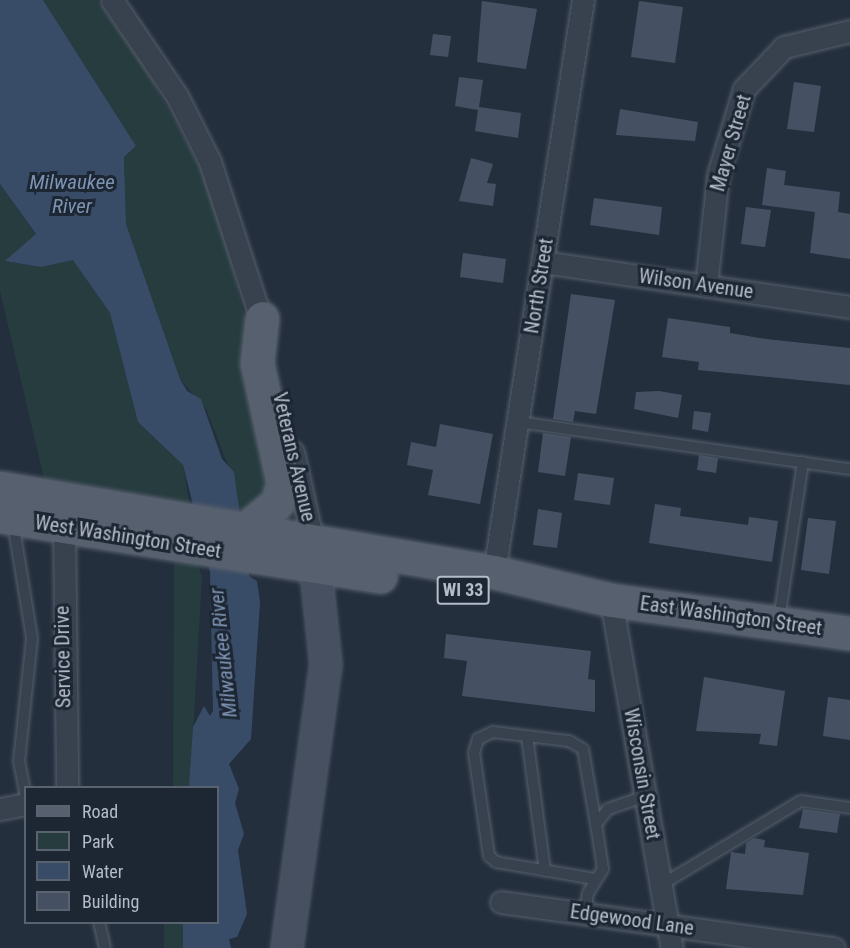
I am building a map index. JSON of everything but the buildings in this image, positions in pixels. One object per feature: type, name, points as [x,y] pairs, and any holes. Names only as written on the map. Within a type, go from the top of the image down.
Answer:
[{"type":"main road","points":[[252,536],[277,503],[283,483],[258,369],[262,318]]},
{"type":"main road","name":"West Washington Street","points":[[5,503],[129,523],[252,536]]},
{"type":"main road","name":"East Washington Street","points":[[252,536],[315,555],[491,595],[611,600],[850,633]]},
{"type":"main road","name":"East Washington Street","points":[[315,555],[494,572],[611,600]]},
{"type":"street","name":"Veterans Avenue","points":[[112,0],[177,96],[210,162],[262,318],[315,555],[324,691],[287,948]]},
{"type":"street","name":"North Street","points":[[494,572],[583,0]]},
{"type":"street","name":"Mayer Street","points":[[706,286],[717,175],[744,89],[784,47],[850,31]]},
{"type":"street","name":"Wilson Avenue","points":[[542,262],[850,307]]},
{"type":"street","name":"Service Drive","points":[[66,513],[67,786]]},
{"type":"street","name":"Wisconsin Street","points":[[611,600],[672,948]]},
{"type":"street","points":[[0,809],[24,804]]},
{"type":"street","name":"Edgewood Lane","points":[[501,903],[834,948]]},
{"type":"lane","points":[[518,422],[850,469]]},
{"type":"lane","points":[[778,623],[803,462]]},
{"type":"lane","points":[[5,503],[32,638],[19,761],[24,787]]},
{"type":"lane","points":[[585,914],[595,879],[603,869],[583,749],[569,741],[493,732],[478,739],[474,753],[489,856],[545,871],[595,879]]},
{"type":"lane","points":[[527,736],[545,871]]},
{"type":"lane","points":[[596,824],[608,809],[646,796]]},
{"type":"lane","points":[[661,885],[801,801],[850,808]]},
{"type":"lane","points":[[99,924],[105,948]]},
{"type":"green space","points":[[43,0],[97,0],[142,62],[201,169],[223,229],[249,336],[269,491],[245,509],[238,509],[237,488],[206,409],[180,379],[126,224],[124,157],[136,146]]},
{"type":"green space","points":[[0,184],[36,235],[6,261],[41,267],[73,259],[110,313],[138,422],[183,465],[190,507],[45,483],[0,291]]},
{"type":"green space","points":[[174,555],[195,558],[202,576],[190,786],[173,786]]},
{"type":"green space","points":[[164,924],[183,924],[183,948],[164,948]]},
{"type":"water","name":"Milwaukee River","points":[[0,0],[43,0],[136,146],[124,157],[126,224],[180,379],[187,391],[201,399],[222,459],[234,472],[249,576],[257,581],[260,602],[251,739],[229,764],[239,789],[235,803],[244,834],[238,850],[247,914],[237,937],[229,939],[231,948],[183,948],[183,924],[219,924],[219,786],[189,786],[193,727],[204,706],[210,716],[213,711],[210,572],[183,465],[138,422],[110,313],[73,260],[41,267],[5,261],[36,234],[0,184]]}]
